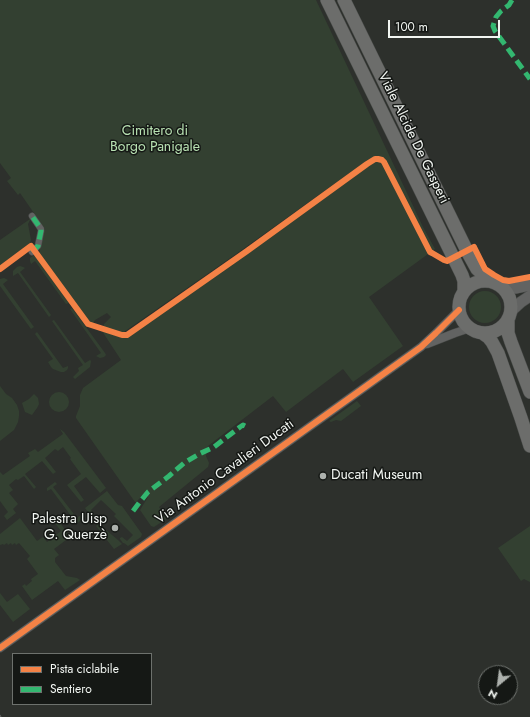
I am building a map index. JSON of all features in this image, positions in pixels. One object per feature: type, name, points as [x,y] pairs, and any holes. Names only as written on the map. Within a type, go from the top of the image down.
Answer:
[{"type":"main road","name":"Viale Alcide De Gasperi","points":[[327,0],[462,275],[464,281],[464,291]]},
{"type":"main road","name":"Viale Alcide De Gasperi","points":[[344,0],[467,251],[477,269],[490,282]]},
{"type":"main road","points":[[530,392],[508,333],[510,300],[508,295],[502,288],[490,282],[485,281],[471,285],[464,291],[461,297],[459,303],[460,315],[462,320],[488,337],[498,353],[519,410],[530,446]]},
{"type":"main road","points":[[476,330],[492,332],[497,330],[509,316]]},
{"type":"street","points":[[32,216],[41,231],[38,246],[32,252]]},
{"type":"street","points":[[502,288],[516,288],[530,285]]},
{"type":"street","points":[[509,316],[521,302],[530,296]]},
{"type":"street","name":"Via Antonio Cavalieri Ducati","points":[[0,648],[421,346],[459,310]]},
{"type":"street","name":"Via Antonio Cavalieri Ducati","points":[[421,346],[455,333],[476,330]]},
{"type":"green space","name":"Cimitero di Borgo Panigale","points":[[0,0],[316,0],[423,227],[435,249],[369,297],[403,346],[353,382],[343,369],[286,412],[273,396],[208,446],[206,456],[209,463],[208,467],[159,507],[166,519],[154,527],[151,526],[140,510],[148,496],[145,494],[135,502],[76,418],[80,406],[80,395],[83,388],[121,360],[102,331],[104,324],[111,317],[107,313],[95,320],[93,323],[86,320],[39,254],[43,231],[45,229],[20,193],[18,195],[7,181],[11,178],[0,163]],"holes":[[[365,162],[367,164],[130,333],[125,335],[121,334]]]},
{"type":"green space","points":[[30,219],[28,224],[31,240],[30,243],[0,266],[0,240]]},
{"type":"green space","points":[[34,255],[69,303],[66,304],[35,261],[31,264],[30,258]]},
{"type":"green space","points":[[20,266],[25,268],[20,272],[51,315],[49,317],[18,273],[13,276],[13,271]]},
{"type":"green space","points":[[4,278],[8,280],[3,284],[34,327],[31,329],[0,286],[0,279]]},
{"type":"green space","points":[[485,291],[496,296],[501,307],[496,318],[485,323],[474,318],[469,307],[474,296]]},
{"type":"green space","points":[[72,308],[105,353],[106,355],[104,357],[100,358],[96,356],[101,353],[70,309]]},
{"type":"green space","points":[[54,320],[85,363],[90,360],[91,361],[90,367],[75,379],[73,377],[79,371],[78,368],[83,365],[52,321]]},
{"type":"green space","points":[[37,332],[63,368],[68,366],[67,370],[61,372],[51,367],[48,362],[53,359],[35,334]]},
{"type":"green space","points":[[0,386],[17,405],[19,416],[14,430],[0,441]]},
{"type":"green space","points":[[59,392],[66,395],[69,402],[66,409],[59,412],[52,409],[49,402],[52,395]]},
{"type":"green space","points":[[34,394],[38,398],[39,404],[32,415],[25,412],[22,403]]},
{"type":"green space","points":[[357,401],[361,406],[341,421],[329,421]]},
{"type":"green space","points":[[60,429],[64,432],[106,488],[100,493],[86,477],[74,486],[84,500],[81,502],[67,485],[81,474],[63,447],[58,451],[55,449],[45,458],[56,472],[53,474],[42,461],[25,474],[36,487],[34,489],[24,476],[18,480],[16,479],[9,485],[13,490],[9,493],[18,504],[13,509],[16,513],[7,520],[4,516],[8,512],[0,501],[0,472],[3,475],[30,456],[28,453],[35,449],[38,452],[63,434]]},
{"type":"green space","points":[[55,482],[57,484],[53,487],[77,518],[81,515],[80,521],[76,524],[71,522],[74,520],[51,489],[47,491],[47,488]]},
{"type":"green space","points":[[107,491],[118,505],[122,506],[142,534],[141,537],[128,546],[123,543],[120,538],[122,537],[127,541],[133,535],[114,516],[116,514],[101,500],[91,510],[96,521],[94,523],[85,508]]},
{"type":"green space","points":[[20,518],[37,541],[43,537],[47,542],[61,531],[55,523],[58,520],[70,537],[54,549],[59,555],[55,558],[55,562],[66,576],[80,580],[65,590],[58,581],[32,600],[22,586],[25,584],[26,586],[32,581],[31,579],[38,574],[27,559],[30,556],[19,543],[16,545],[15,543],[12,545],[11,543],[8,545],[7,543],[0,545],[0,534]]},
{"type":"green space","points":[[99,524],[122,544],[114,549],[96,526]]},
{"type":"green space","points":[[530,526],[530,582],[524,579],[521,581],[498,548]]},
{"type":"green space","points":[[0,593],[7,602],[18,594],[30,609],[13,622],[0,605]]},
{"type":"marked path","points":[[512,0],[509,5],[496,17],[493,26],[495,31],[530,79]]},
{"type":"marked path","points":[[32,216],[41,231],[38,246],[32,252]]},
{"type":"marked path","points":[[133,511],[148,492],[184,463],[214,447],[243,425],[245,426]]},
{"type":"cycle path","points":[[0,269],[31,246],[88,324],[122,335],[127,335],[247,251],[367,164],[375,159],[378,159],[384,162],[430,252],[447,261],[474,247],[485,269],[503,280],[509,281],[530,277]]},
{"type":"cycle path","points":[[0,648],[421,347],[459,310]]},
{"type":"place","name":"Ducati Museum","points":[[323,476]]},
{"type":"place","name":"Palestra Uisp G. Querzè","points":[[115,528]]}]
